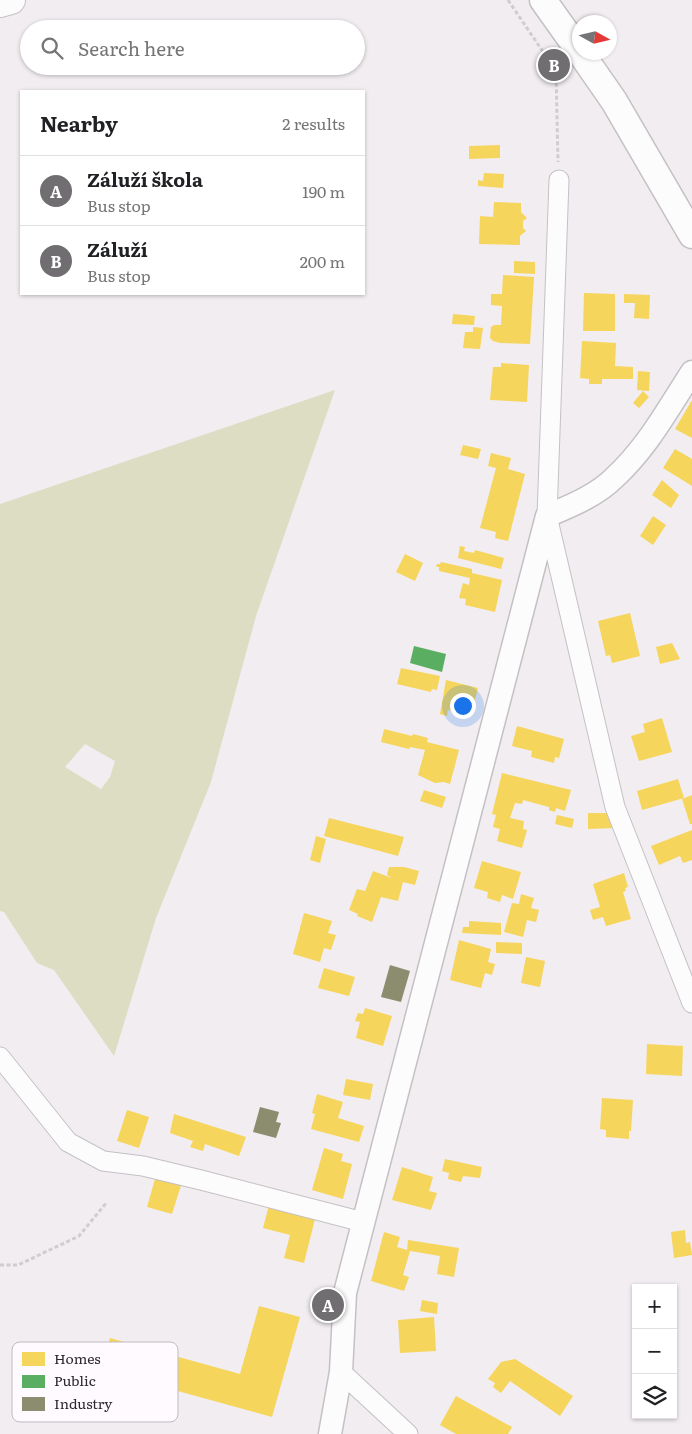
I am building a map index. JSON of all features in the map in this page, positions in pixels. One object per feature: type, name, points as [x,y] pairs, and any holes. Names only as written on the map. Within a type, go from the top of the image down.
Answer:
[{"type":"highway","points":[[0,3],[11,0]]},
{"type":"main road","points":[[543,0],[572,41]]},
{"type":"main road","points":[[586,60],[614,101],[692,235]]},
{"type":"street","points":[[330,1434],[341,1372],[345,1293],[547,516],[559,180]]},
{"type":"street","points":[[547,516],[583,500],[613,480],[642,450],[692,372]]},
{"type":"street","points":[[547,516],[615,807],[692,1003]]},
{"type":"street","points":[[0,1057],[68,1142],[103,1161],[143,1166],[363,1222]]},
{"type":"street","points":[[341,1372],[408,1434]]},
{"type":"path","points":[[508,0],[556,72],[559,180]]},
{"type":"path","points":[[0,1265],[18,1265],[79,1236],[107,1202]]},
{"type":"green space","points":[[335,390],[256,616],[211,782],[156,918],[114,1056],[54,970],[37,963],[4,912],[0,911],[0,504]],"holes":[[[85,744],[115,761],[110,777],[101,789],[65,767]]]},
{"type":"building: Homes","points":[[500,145],[500,158],[469,159],[469,146]]},
{"type":"building: Homes","points":[[484,173],[504,174],[503,188],[478,186],[478,180],[483,181]]},
{"type":"building: Homes","points":[[494,202],[521,203],[521,212],[527,218],[523,221],[523,228],[526,231],[520,236],[520,245],[479,244],[480,216],[493,217]]},
{"type":"building: Homes","points":[[514,261],[535,262],[535,274],[514,273]]},
{"type":"building: Homes","points":[[503,275],[534,277],[530,344],[500,343],[490,338],[491,327],[501,325],[502,306],[491,305],[491,294],[502,294]]},
{"type":"building: Homes","points":[[584,293],[615,294],[615,331],[583,331]]},
{"type":"building: Homes","points":[[624,294],[650,295],[649,319],[634,318],[635,303],[624,303]]},
{"type":"building: Homes","points":[[453,314],[475,316],[474,325],[452,324]]},
{"type":"building: Homes","points":[[473,327],[483,328],[480,349],[463,348],[465,332],[473,332]]},
{"type":"building: Homes","points":[[582,341],[616,343],[615,366],[633,367],[633,379],[602,379],[602,384],[589,384],[589,379],[580,378]]},
{"type":"building: Homes","points":[[501,363],[529,365],[527,402],[490,400],[493,367],[501,367]]},
{"type":"building: Homes","points":[[638,371],[650,372],[649,391],[637,390]]},
{"type":"building: Homes","points":[[643,391],[649,397],[639,408],[633,403]]},
{"type":"building: Homes","points":[[692,400],[692,438],[675,429]]},
{"type":"building: Homes","points":[[463,445],[481,449],[478,459],[460,455]]},
{"type":"building: Homes","points":[[675,449],[692,459],[692,486],[663,468]]},
{"type":"building: Homes","points":[[491,453],[511,458],[508,469],[525,474],[508,541],[495,538],[496,532],[480,528],[496,468],[488,466]]},
{"type":"building: Homes","points":[[662,480],[679,495],[671,508],[652,495]]},
{"type":"building: Homes","points":[[653,516],[666,525],[653,545],[640,536]]},
{"type":"building: Homes","points":[[460,546],[465,547],[464,551],[474,553],[475,550],[504,558],[501,569],[458,558]]},
{"type":"building: Homes","points":[[405,554],[423,563],[415,581],[396,572]]},
{"type":"building: Homes","points":[[441,562],[472,569],[472,573],[502,580],[495,612],[465,605],[466,599],[459,598],[463,583],[469,585],[470,578],[439,571],[439,567],[436,567]]},
{"type":"building: Homes","points":[[630,613],[640,656],[612,663],[610,655],[606,656],[598,621]]},
{"type":"building: Homes","points":[[672,643],[680,659],[660,664],[656,647]]},
{"type":"building: Homes","points":[[401,668],[440,676],[437,690],[432,689],[431,692],[397,684]]},
{"type":"building: Homes","points":[[446,680],[478,688],[471,715],[448,710],[447,716],[440,714]]},
{"type":"building: Homes","points":[[662,718],[672,752],[639,761],[631,736],[645,732],[643,724]]},
{"type":"building: Homes","points":[[517,726],[564,739],[559,758],[555,757],[554,763],[531,757],[532,751],[512,746]]},
{"type":"building: Homes","points":[[384,729],[428,738],[427,742],[459,750],[450,784],[444,782],[435,783],[418,775],[425,750],[410,747],[409,749],[381,742]]},
{"type":"building: Homes","points":[[502,773],[571,790],[565,811],[556,808],[555,812],[549,810],[549,807],[523,800],[522,804],[515,803],[510,818],[524,821],[523,829],[527,830],[522,848],[497,841],[500,829],[493,827],[496,815],[492,814]]},
{"type":"building: Homes","points":[[678,779],[684,798],[642,810],[637,791]]},
{"type":"building: Homes","points":[[424,790],[446,797],[442,808],[420,801]]},
{"type":"building: Homes","points":[[692,795],[692,824],[690,824],[682,799]]},
{"type":"building: Homes","points":[[588,813],[611,813],[615,828],[588,829]]},
{"type":"building: Homes","points":[[557,815],[574,819],[572,828],[555,824]]},
{"type":"building: Homes","points":[[329,818],[404,837],[398,856],[324,836]]},
{"type":"building: Homes","points":[[692,830],[692,860],[683,863],[680,856],[659,865],[651,846]]},
{"type":"building: Homes","points":[[316,836],[326,839],[320,863],[310,860]]},
{"type":"building: Homes","points":[[482,861],[521,872],[513,899],[502,895],[500,902],[487,898],[488,892],[474,888]]},
{"type":"building: Homes","points":[[389,867],[404,867],[419,871],[415,885],[403,882],[398,901],[381,897],[372,922],[357,916],[358,914],[349,910],[357,889],[365,891],[373,871],[392,878],[387,875]]},
{"type":"building: Homes","points":[[624,873],[628,887],[623,892],[631,919],[606,926],[603,917],[593,920],[590,910],[600,907],[593,884]]},
{"type":"building: Homes","points":[[521,894],[534,898],[531,908],[539,910],[536,922],[527,920],[523,937],[504,932],[512,903],[519,904]]},
{"type":"building: Homes","points":[[304,913],[332,921],[328,933],[336,935],[331,950],[324,948],[320,962],[293,954]]},
{"type":"building: Homes","points":[[469,921],[501,923],[501,935],[462,933],[463,927],[469,927]]},
{"type":"building: Homes","points":[[459,940],[491,949],[488,962],[495,964],[492,975],[485,973],[481,988],[450,980]]},
{"type":"building: Homes","points":[[496,942],[522,943],[522,954],[496,953]]},
{"type":"building: Homes","points":[[526,957],[545,961],[540,987],[521,983]]},
{"type":"building: Homes","points":[[324,968],[355,977],[349,996],[318,988]]},
{"type":"building: Homes","points":[[365,1008],[392,1016],[383,1046],[356,1038],[360,1022],[355,1021],[358,1013],[363,1014]]},
{"type":"building: Homes","points":[[647,1044],[683,1046],[682,1076],[646,1074]]},
{"type":"building: Homes","points":[[346,1079],[373,1084],[370,1100],[343,1095]]},
{"type":"building: Homes","points":[[317,1094],[343,1102],[338,1118],[364,1126],[359,1142],[311,1129],[315,1114],[312,1113]]},
{"type":"building: Homes","points":[[602,1098],[633,1100],[629,1139],[606,1137],[606,1130],[600,1129]]},
{"type":"building: Homes","points":[[127,1110],[149,1117],[139,1148],[117,1141]]},
{"type":"building: Homes","points":[[174,1114],[246,1137],[239,1156],[205,1144],[203,1151],[190,1147],[193,1141],[170,1133]]},
{"type":"building: Homes","points":[[324,1148],[343,1154],[341,1161],[352,1164],[343,1199],[312,1190]]},
{"type":"building: Homes","points":[[445,1159],[482,1167],[480,1178],[463,1176],[461,1182],[448,1179],[449,1173],[442,1171]]},
{"type":"building: Homes","points":[[402,1167],[433,1177],[429,1191],[437,1193],[431,1210],[392,1200]]},
{"type":"building: Homes","points":[[157,1172],[183,1179],[172,1214],[147,1207]]},
{"type":"building: Homes","points":[[269,1205],[315,1219],[304,1263],[284,1258],[290,1235],[263,1228]]},
{"type":"building: Homes","points":[[685,1230],[686,1243],[690,1242],[692,1255],[674,1258],[671,1232]]},
{"type":"building: Homes","points":[[384,1232],[400,1237],[397,1247],[407,1250],[408,1240],[459,1248],[454,1277],[437,1274],[440,1256],[410,1251],[403,1275],[409,1277],[404,1291],[371,1281]]},
{"type":"building: Homes","points":[[422,1300],[438,1303],[437,1314],[420,1311]]},
{"type":"building: Homes","points":[[259,1306],[300,1317],[272,1417],[178,1391],[178,1357],[240,1374]]},
{"type":"building: Homes","points":[[434,1317],[436,1351],[400,1353],[398,1320]]},
{"type":"building: Homes","points":[[110,1338],[124,1342],[109,1342]]},
{"type":"building: Homes","points":[[515,1359],[573,1396],[560,1416],[510,1381],[501,1393],[493,1387],[495,1383],[488,1379],[501,1362]]},
{"type":"building: Homes","points":[[456,1396],[512,1427],[508,1434],[456,1434],[440,1425]]},
{"type":"building: Public","points":[[414,646],[446,654],[442,672],[410,663]]},
{"type":"building: Industry","points":[[390,965],[410,971],[401,1002],[381,997]]},
{"type":"building: Industry","points":[[260,1107],[279,1112],[276,1122],[281,1123],[276,1138],[253,1132]]},
{"type":"place","name":"Záluží","points":[[554,65]]},
{"type":"place","name":"Záluží škola","points":[[328,1305]]}]
